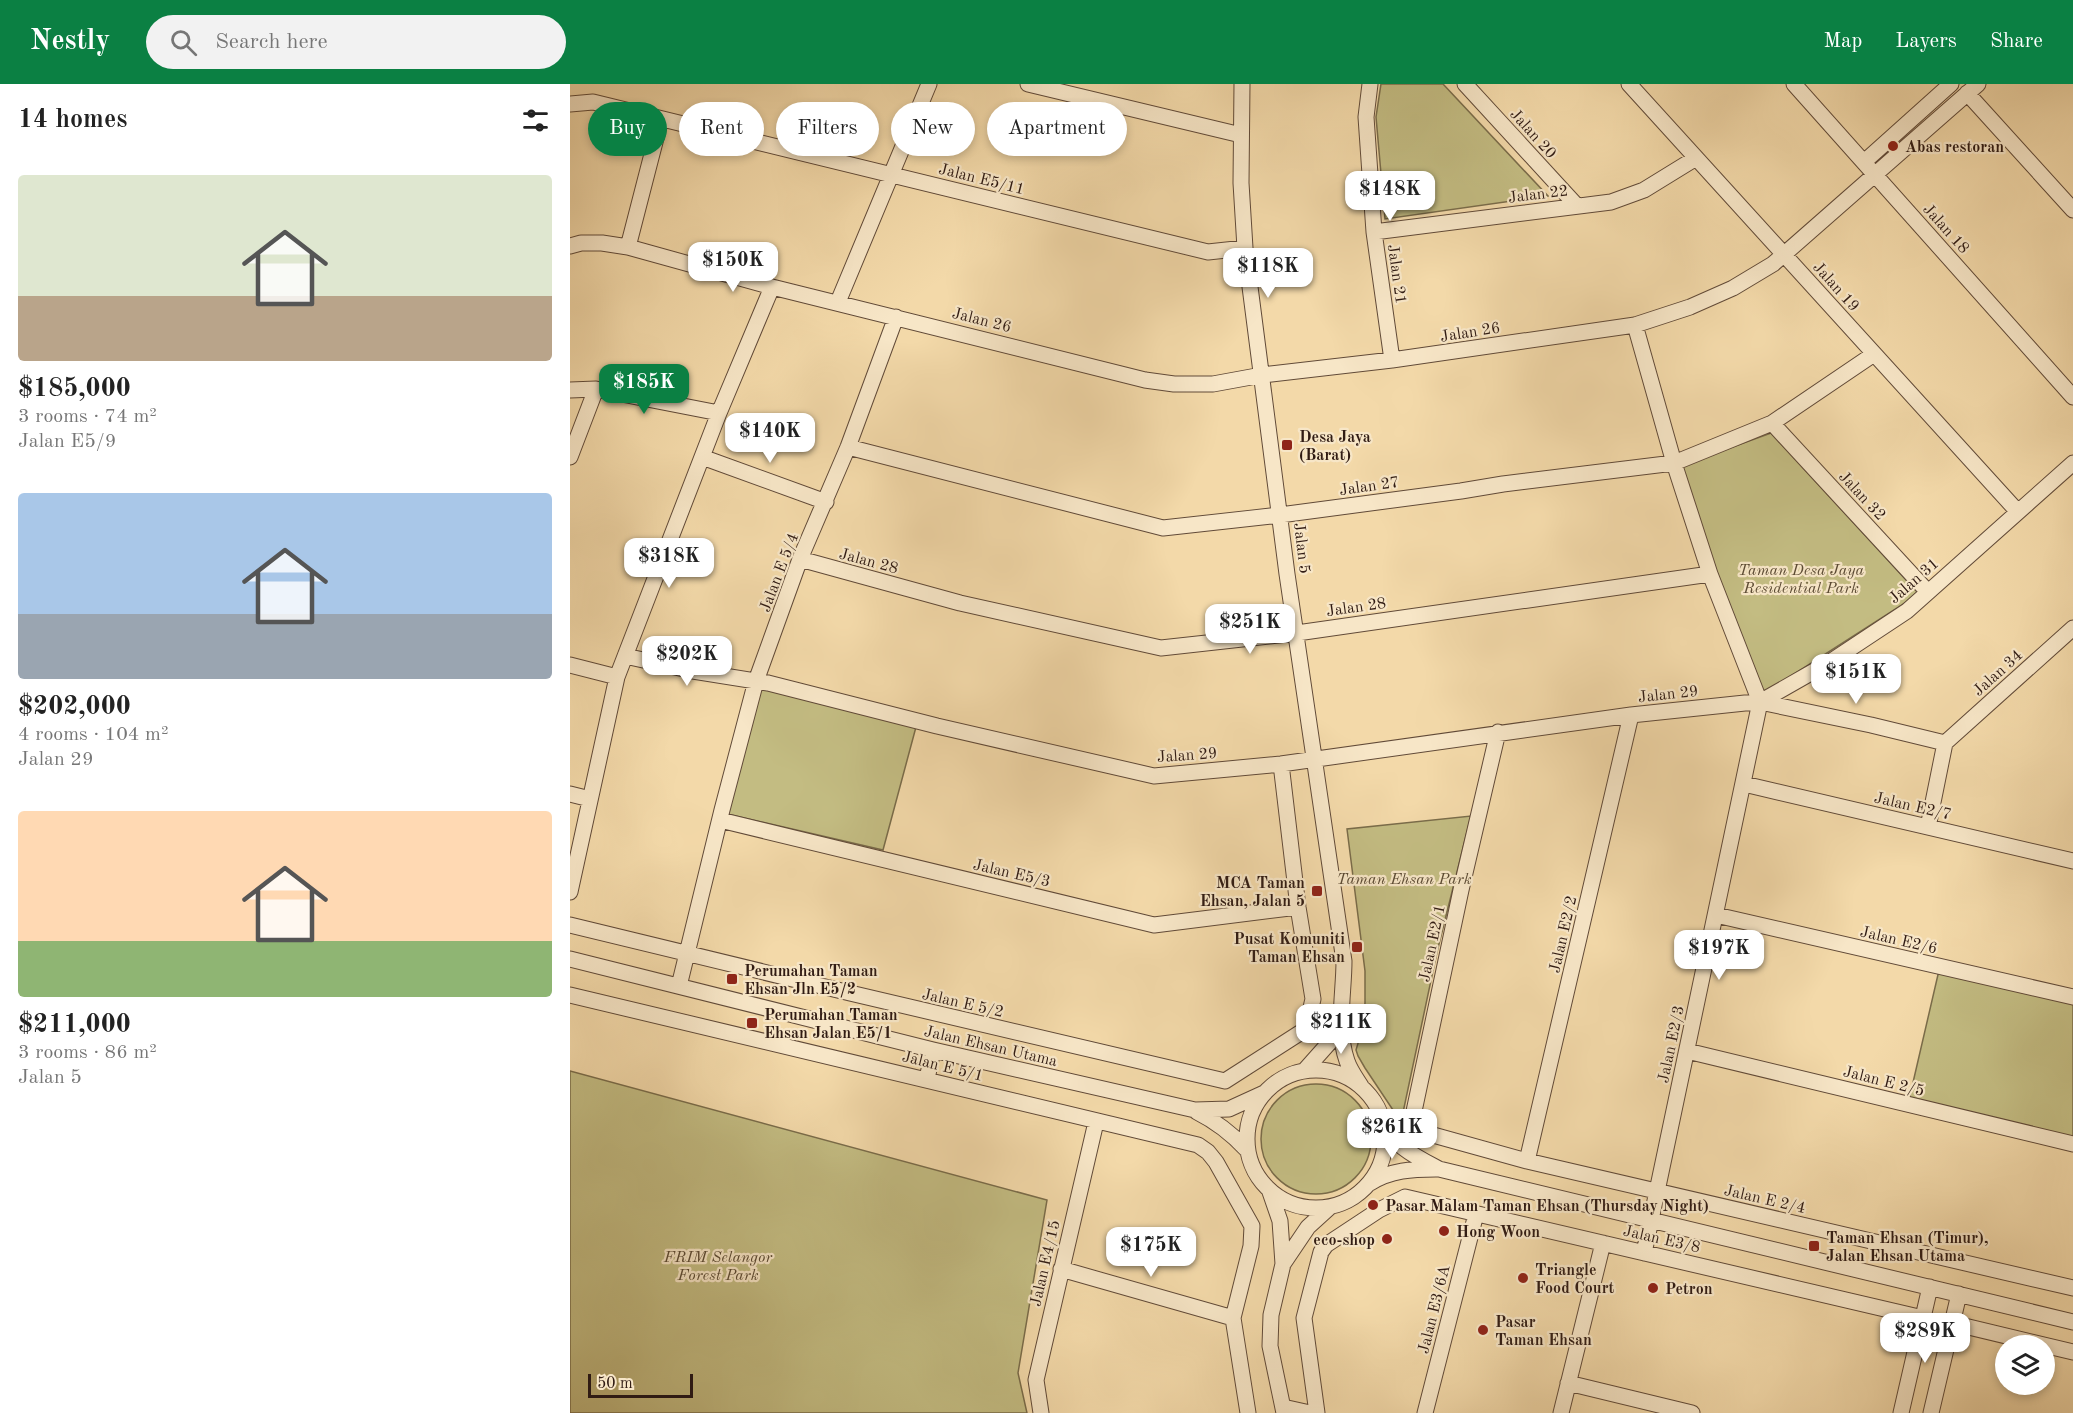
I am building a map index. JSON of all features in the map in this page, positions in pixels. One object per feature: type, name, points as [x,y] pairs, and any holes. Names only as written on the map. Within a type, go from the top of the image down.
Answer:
[{"type":"street","points":[[838,302],[929,84]]},
{"type":"street","points":[[1028,84],[1241,135]]},
{"type":"street","name":"Jalan 5","points":[[1242,84],[1241,135],[1245,248],[1280,515],[1344,961],[1343,1042],[1347,1062],[1361,1086]]},
{"type":"street","name":"Jalan 21","points":[[1371,84],[1366,117],[1374,232],[1392,360]]},
{"type":"street","name":"Jalan 20","points":[[1465,84],[1577,206]]},
{"type":"street","name":"Jalan 19","points":[[1629,84],[2018,512]]},
{"type":"street","name":"Jalan 18","points":[[1794,84],[2073,397]]},
{"type":"street","points":[[1864,162],[1951,84]]},
{"type":"street","points":[[1972,89],[2073,210]]},
{"type":"street","name":"Jalan 26","points":[[570,246],[581,243],[602,243],[628,247],[772,286],[1161,383],[1214,384],[1262,375],[1392,360],[1635,325],[1690,308],[1733,288],[1784,255],[1972,89]]},
{"type":"street","name":"Jalan E5/11","points":[[570,104],[588,102]]},
{"type":"street","name":"Jalan E5/11","points":[[667,120],[1208,252],[1245,248]]},
{"type":"street","points":[[628,247],[652,156]]},
{"type":"street","name":"Jalan 22","points":[[1374,232],[1611,202],[1644,190],[1696,158]]},
{"type":"street","points":[[570,892],[617,677],[719,413],[772,286]]},
{"type":"street","name":"Jalan E 5/4","points":[[679,986],[756,681],[800,559],[848,447],[896,317]]},
{"type":"street","points":[[1635,325],[1674,463],[1710,574],[1760,702],[1870,724],[1945,743],[1928,827]]},
{"type":"street","name":"Jalan 27","points":[[848,447],[1163,528],[1280,515],[1674,463],[1772,423],[1874,354]]},
{"type":"street","points":[[570,390],[596,389],[719,413]]},
{"type":"street","points":[[570,457],[596,389]]},
{"type":"street","name":"Jalan 32","points":[[1772,423],[1928,592]]},
{"type":"street","points":[[702,457],[826,502]]},
{"type":"street","name":"Jalan 31","points":[[1760,702],[1830,662],[1907,611],[2073,463]]},
{"type":"street","name":"Jalan 28","points":[[800,559],[960,603],[1161,648],[1297,633],[1710,574]]},
{"type":"street","name":"Jalan 34","points":[[1945,743],[2073,628]]},
{"type":"street","name":"Jalan 29","points":[[625,656],[693,671],[756,681],[1154,776],[1281,764],[1498,732],[1760,702]]},
{"type":"street","points":[[570,665],[617,677]]},
{"type":"street","name":"Jalan E2/3","points":[[1644,1253],[1760,702]]},
{"type":"street","name":"Jalan E2/2","points":[[1527,1161],[1631,715]]},
{"type":"street","name":"Jalan E2/1","points":[[1416,1127],[1413,1116],[1461,890],[1498,732]]},
{"type":"street","points":[[1281,764],[1298,907]]},
{"type":"street","name":"Jalan E2/7","points":[[1744,784],[2073,861]]},
{"type":"street","points":[[570,794],[590,799]]},
{"type":"street","name":"Jalan E5/3","points":[[720,820],[1154,925],[1298,907]]},
{"type":"street","name":"Jalan E 5/2","points":[[570,925],[1225,1081],[1306,1029],[1313,999],[1298,907]]},
{"type":"street","name":"Jalan E2/6","points":[[1716,915],[2073,997]]},
{"type":"street","name":"Jalan Ehsan Utama","points":[[570,959],[933,1050],[1195,1110],[1229,1109],[1264,1093]]},
{"type":"street","name":"Jalan E 5/1","points":[[570,995],[927,1079],[1096,1122],[1198,1144],[1216,1162],[1252,1226],[1251,1246],[1233,1318]]},
{"type":"street","name":"Jalan 5","points":[[1305,1070],[1329,1043],[1342,1016]]},
{"type":"street","points":[[927,1079],[933,1050]]},
{"type":"street","name":"Jalan E 2/5","points":[[1687,1051],[2073,1144]]},
{"type":"street","points":[[1310,1413],[1283,1410],[1269,1331],[1270,1315],[1283,1264],[1282,1234],[1270,1192],[1246,1149],[1247,1125],[1264,1093],[1291,1075],[1305,1070],[1333,1072],[1361,1086],[1371,1097],[1382,1118],[1385,1131],[1404,1149],[1439,1169],[2073,1322]]},
{"type":"street","name":"Jalan Ehsan Utama","points":[[1195,1110],[1219,1124],[1246,1149]]},
{"type":"street","points":[[1270,1192],[1293,1204],[1311,1208],[1329,1207],[1351,1199],[1368,1184],[1378,1170],[1384,1153],[1385,1136],[1382,1118]]},
{"type":"street","name":"Jalan E4/15","points":[[1041,1413],[1036,1380],[1096,1122]]},
{"type":"street","name":"Jalan E 2/4","points":[[1416,1127],[1426,1133],[1527,1161],[2073,1288]]},
{"type":"street","points":[[1368,1184],[1392,1172],[1439,1169]]},
{"type":"street","name":"Jalan E3/8","points":[[1317,1413],[1304,1318],[1318,1260],[1326,1245],[1379,1210],[1405,1197],[1923,1318]]},
{"type":"street","points":[[1283,1264],[1308,1227],[1329,1207]]},
{"type":"street","name":"Jalan E3/6A","points":[[1425,1413],[1476,1214]]},
{"type":"street","points":[[1561,1413],[1603,1243]]},
{"type":"street","points":[[1061,1269],[1233,1318],[1248,1413]]},
{"type":"street","points":[[1901,1413],[1930,1287]]},
{"type":"street","points":[[1931,1413],[1959,1294]]},
{"type":"street","points":[[1952,1323],[2073,1352]]},
{"type":"street","points":[[1568,1383],[1692,1413]]},
{"type":"green space","points":[[1381,84],[1443,84],[1548,196],[1385,219],[1376,117]]},
{"type":"green space","name":"Taman Desa Jaya Residential Park","points":[[1771,433],[1919,594],[1760,696],[1680,466]]},
{"type":"green space","points":[[759,688],[916,727],[883,850],[727,814]]},
{"type":"green space","name":"Taman Ehsan Park","points":[[1471,816],[1437,952],[1401,1122],[1365,1068],[1356,1050],[1362,1030],[1365,971],[1347,829]]},
{"type":"green space","points":[[1940,966],[2073,997],[2073,1144],[1908,1104]]},
{"type":"green space","name":"FRIM Selangor Forest Park","points":[[570,1071],[1047,1200],[1018,1373],[1027,1413],[570,1413]]},
{"type":"green space","points":[[1316,1084],[1337,1088],[1355,1100],[1367,1118],[1371,1139],[1367,1160],[1355,1178],[1337,1190],[1316,1194],[1295,1190],[1277,1178],[1265,1160],[1261,1139],[1265,1118],[1277,1100],[1295,1088]]},
{"type":"place","name":"Abas restoran","points":[[1893,146]]},
{"type":"place","name":"Desa Jaya (Barat)","points":[[1287,445]]},
{"type":"place","name":"MCA Taman Ehsan, Jalan 5","points":[[1317,891]]},
{"type":"place","name":"Pusat Komuniti Taman Ehsan","points":[[1357,947]]},
{"type":"place","name":"Perumahan Taman Ehsan Jln E5/2","points":[[732,979]]},
{"type":"place","name":"Perumahan Taman Ehsan Jalan E5/1","points":[[752,1023]]},
{"type":"place","name":"Pasar Malam Taman Ehsan (Thursday Night)","points":[[1373,1205]]},
{"type":"place","name":"Hong Woon","points":[[1444,1231]]},
{"type":"place","name":"eco-shop","points":[[1387,1239]]},
{"type":"place","name":"Taman Ehsan (Timur), Jalan Ehsan Utama","points":[[1814,1246]]},
{"type":"place","name":"Triangle Food Court","points":[[1523,1278]]},
{"type":"place","name":"Petron","points":[[1653,1288]]},
{"type":"place","name":"Pasar Taman Ehsan","points":[[1483,1330]]}]
